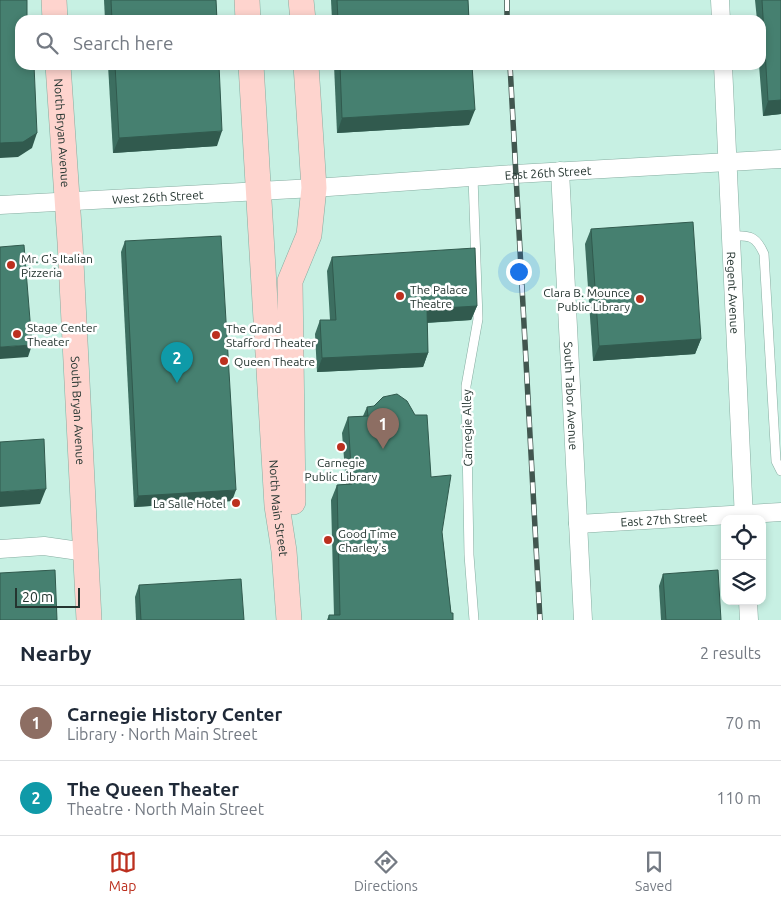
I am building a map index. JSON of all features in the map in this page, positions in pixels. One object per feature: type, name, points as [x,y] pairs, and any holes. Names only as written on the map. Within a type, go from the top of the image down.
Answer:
[{"type":"street","points":[[54,0],[55,15]]},
{"type":"street","points":[[247,0],[248,15]]},
{"type":"street","points":[[301,0],[302,15]]},
{"type":"street","points":[[720,0],[721,15]]},
{"type":"street","name":"North Bryan Avenue","points":[[58,70],[67,200]]},
{"type":"street","name":"North Main Street","points":[[251,70],[277,506],[284,551]]},
{"type":"street","name":"North Main Street","points":[[284,551],[293,510],[290,281],[309,235],[314,188],[306,70]]},
{"type":"street","name":"Regent Avenue","points":[[723,70],[744,515]]},
{"type":"street","name":"East 26th Street","points":[[314,188],[560,171],[781,159]]},
{"type":"street","name":"South Tabor Avenue","points":[[560,171],[583,620]]},
{"type":"street","name":"West 26th Street","points":[[0,205],[314,188]]},
{"type":"street","name":"South Bryan Avenue","points":[[67,200],[89,620]]},
{"type":"street","name":"East 27th Street","points":[[753,515],[781,512]]},
{"type":"street","name":"East 27th Street","points":[[578,524],[721,517]]},
{"type":"street","points":[[0,549],[44,546],[86,552]]},
{"type":"street","points":[[284,551],[289,620]]},
{"type":"street","points":[[748,605],[749,620]]},
{"type":"lane","name":"Carnegie Alley","points":[[473,177],[478,319],[466,386],[469,555],[474,620]]},
{"type":"lane","points":[[731,236],[751,236],[759,243],[764,254],[776,461],[781,471]]},
{"type":"building","points":[[0,0],[27,0],[27,15],[15,15],[15,70],[34,70],[37,133],[23,142],[0,143]]},
{"type":"building","points":[[111,0],[216,0],[217,15],[112,15]]},
{"type":"building","points":[[337,0],[468,0],[469,15],[338,15]]},
{"type":"building","points":[[762,0],[781,0],[781,100],[768,101],[766,15],[763,15]]},
{"type":"building","points":[[115,70],[219,70],[222,131],[119,138]]},
{"type":"building","points":[[340,70],[472,70],[475,110],[342,118]]},
{"type":"building","name":"Clara B. Mounce Public Library","points":[[693,222],[701,339],[599,346],[591,229]]},
{"type":"building","points":[[221,236],[236,490],[138,496],[125,241]]},
{"type":"building","points":[[24,245],[32,345],[0,347],[0,247]]},
{"type":"building","points":[[475,248],[477,306],[427,309],[428,353],[322,358],[320,320],[336,320],[332,257]]},
{"type":"building","points":[[397,394],[407,401],[415,415],[427,415],[431,477],[451,475],[442,532],[453,620],[329,620],[329,615],[340,615],[337,485],[352,484],[348,417],[368,416],[367,407],[374,406],[383,397]]},
{"type":"building","points":[[44,439],[46,489],[0,492],[0,442]]},
{"type":"building","points":[[55,570],[57,620],[0,620],[0,573]]},
{"type":"building","points":[[718,570],[721,620],[666,620],[663,574]]},
{"type":"building","points":[[241,579],[244,620],[141,620],[139,585]]},
{"type":"railway","points":[[507,0],[507,15]]},
{"type":"railway","points":[[510,70],[540,620]]},
{"type":"place","name":"Mr. G's Italian Pizzeria","points":[[11,265]]},
{"type":"place","name":"The Palace Theatre","points":[[400,296]]},
{"type":"place","name":"Clara B. Mounce Public Library","points":[[640,299]]},
{"type":"place","name":"Stage Center Theater","points":[[17,334]]},
{"type":"place","name":"The Grand Stafford Theater","points":[[216,335]]},
{"type":"place","name":"Queen Theatre","points":[[224,361]]},
{"type":"place","name":"The Queen Theater","points":[[177,383]]},
{"type":"place","name":"Carnegie Public Library","points":[[341,447]]},
{"type":"place","name":"Carnegie History Center","points":[[383,449]]},
{"type":"place","name":"La Salle Hotel","points":[[236,503]]},
{"type":"place","name":"Good Time Charley's","points":[[328,540]]}]
